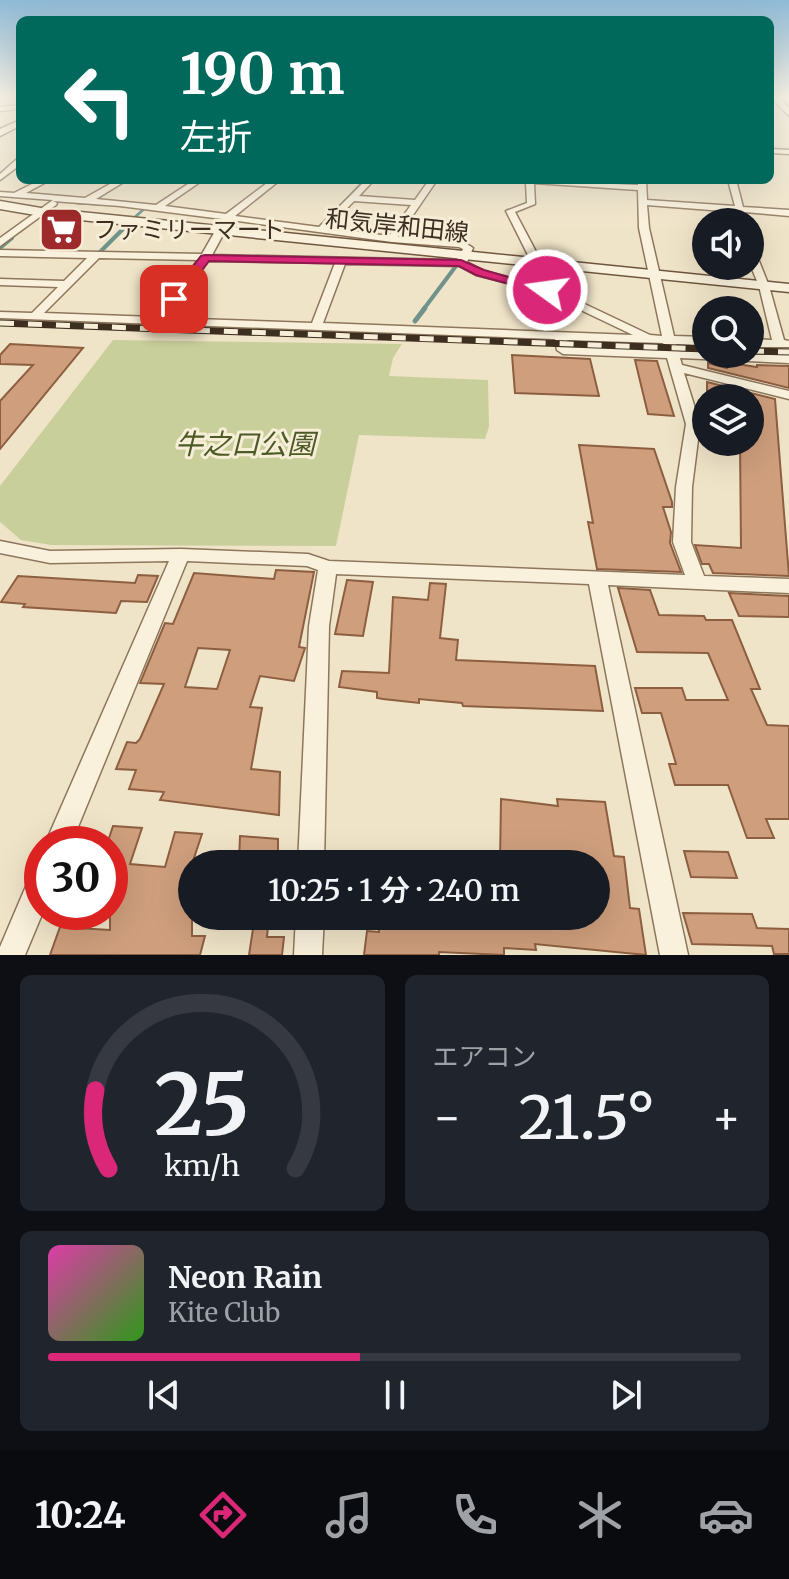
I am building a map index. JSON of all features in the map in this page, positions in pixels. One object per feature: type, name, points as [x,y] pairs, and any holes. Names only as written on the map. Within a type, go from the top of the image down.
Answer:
[{"type":"main road","name":"和気岸和田線","points":[[0,205],[41,212],[225,224],[463,259],[537,263],[789,288]]},
{"type":"street","points":[[0,178],[16,164]]},
{"type":"street","points":[[15,195],[38,184]]},
{"type":"street","points":[[84,202],[116,184]]},
{"type":"street","points":[[157,208],[193,184]]},
{"type":"street","points":[[157,321],[205,258],[225,224],[271,184]]},
{"type":"street","points":[[322,229],[366,184]]},
{"type":"street","points":[[392,239],[430,184]]},
{"type":"street","points":[[530,184],[531,204],[510,211],[537,263]]},
{"type":"street","points":[[642,184],[644,228],[693,424],[684,487],[682,542],[697,582]]},
{"type":"street","points":[[733,184],[740,208]]},
{"type":"street","points":[[0,194],[157,208],[225,224],[322,229],[392,239],[461,244],[468,248],[463,259]]},
{"type":"street","points":[[352,198],[417,203]]},
{"type":"street","points":[[0,243],[57,200]]},
{"type":"street","points":[[641,202],[726,208]]},
{"type":"street","points":[[764,211],[789,213]]},
{"type":"street","points":[[0,228],[20,228]]},
{"type":"street","points":[[0,253],[340,263],[463,259],[480,273],[547,290],[654,339],[674,354],[789,395]]},
{"type":"street","points":[[35,316],[95,256]]},
{"type":"street","points":[[316,327],[340,263]]},
{"type":"street","points":[[762,280],[784,344],[764,343]]},
{"type":"street","points":[[0,282],[67,284]]},
{"type":"street","points":[[0,315],[654,339]]},
{"type":"street","points":[[560,335],[563,350],[789,359]]},
{"type":"street","points":[[674,354],[692,347]]},
{"type":"street","points":[[0,547],[50,557],[181,555],[308,560],[328,567],[789,586]]},
{"type":"street","points":[[66,826],[181,555]]},
{"type":"street","points":[[311,850],[319,626],[328,567]]},
{"type":"street","points":[[597,579],[674,955]]},
{"type":"street","points":[[11,955],[24,924]]},
{"type":"street","points":[[308,955],[309,930]]},
{"type":"green space","name":"牛之口公園","points":[[113,340],[402,344],[393,358],[389,376],[488,380],[489,427],[485,439],[359,435],[336,546],[51,545],[21,540],[0,522],[0,486]]},
{"type":"building","points":[[10,344],[83,348],[0,449],[0,401],[33,365],[0,364],[0,355]]},
{"type":"building","points":[[512,355],[590,359],[599,396],[515,393]]},
{"type":"building","points":[[635,360],[657,361],[674,416],[648,414]]},
{"type":"building","points":[[789,366],[789,388],[708,368]]},
{"type":"building","points":[[764,396],[775,399],[789,576],[713,573],[709,564],[702,564],[695,545],[741,548],[740,456],[764,456]]},
{"type":"building","points":[[579,445],[654,449],[672,502],[672,507],[663,507],[671,532],[670,543],[681,572],[597,569],[588,522],[593,523]]},
{"type":"building","points":[[276,570],[314,572],[299,647],[305,648],[294,681],[260,676],[250,707],[262,708],[251,769],[280,772],[279,815],[160,800],[164,792],[129,789],[136,770],[116,769],[127,742],[136,743],[140,739],[164,684],[140,683],[165,623],[173,624],[194,573],[274,579]],"holes":[[[198,648],[230,650],[217,689],[185,687]]]},
{"type":"building","points":[[138,575],[158,576],[147,602],[121,601],[116,613],[23,607],[25,604],[1,602],[18,576],[135,583]]},
{"type":"building","points":[[347,580],[373,582],[363,636],[335,634]]},
{"type":"building","points":[[430,583],[446,584],[440,638],[458,640],[456,660],[595,666],[603,711],[463,706],[462,703],[419,699],[419,703],[377,698],[377,692],[339,687],[342,671],[389,673],[393,597],[428,600]]},
{"type":"building","points":[[618,588],[650,590],[659,615],[732,620],[760,689],[751,689],[767,725],[789,726],[789,819],[766,819],[774,838],[747,838],[728,785],[675,785],[669,764],[676,764],[661,713],[642,713],[635,688],[682,688],[686,700],[728,700],[708,653],[637,652]]},
{"type":"building","points":[[729,593],[789,596],[789,617],[739,616]]},
{"type":"building","points":[[501,799],[558,806],[557,799],[605,802],[614,856],[624,857],[630,908],[639,909],[646,955],[535,944],[536,950],[504,948],[504,955],[439,952],[439,955],[364,955],[367,931],[610,930],[610,850],[500,850]]},
{"type":"building","points":[[128,827],[142,828],[130,864],[165,867],[175,832],[202,834],[197,850],[178,850],[178,930],[192,930],[192,936],[205,936],[200,955],[50,955],[59,930],[128,930]]},
{"type":"building","points":[[240,836],[278,839],[278,850],[239,850]]},
{"type":"building","points":[[684,851],[728,852],[737,878],[691,877]]},
{"type":"building","points":[[683,913],[752,914],[757,928],[789,929],[789,954],[774,954],[772,946],[692,944]]},
{"type":"building","points":[[253,930],[268,930],[267,937],[284,937],[282,955],[249,955]]},
{"type":"waterway","points":[[329,218],[361,184]]},
{"type":"waterway","points":[[77,203],[99,204]]},
{"type":"waterway","points":[[134,218],[145,208]]},
{"type":"waterway","points":[[99,253],[129,223]]},
{"type":"waterway","points":[[0,248],[12,238]]},
{"type":"waterway","points":[[423,310],[456,266]]},
{"type":"waterway","points":[[415,321],[425,308]]},
{"type":"railway","points":[[0,323],[692,348]]},
{"type":"railway","points":[[764,351],[789,352]]},
{"type":"place","name":"ファミリーマート","points":[[62,230]]},
{"type":"route","points":[[174,299],[205,258],[461,263],[480,273],[547,290]]}]
